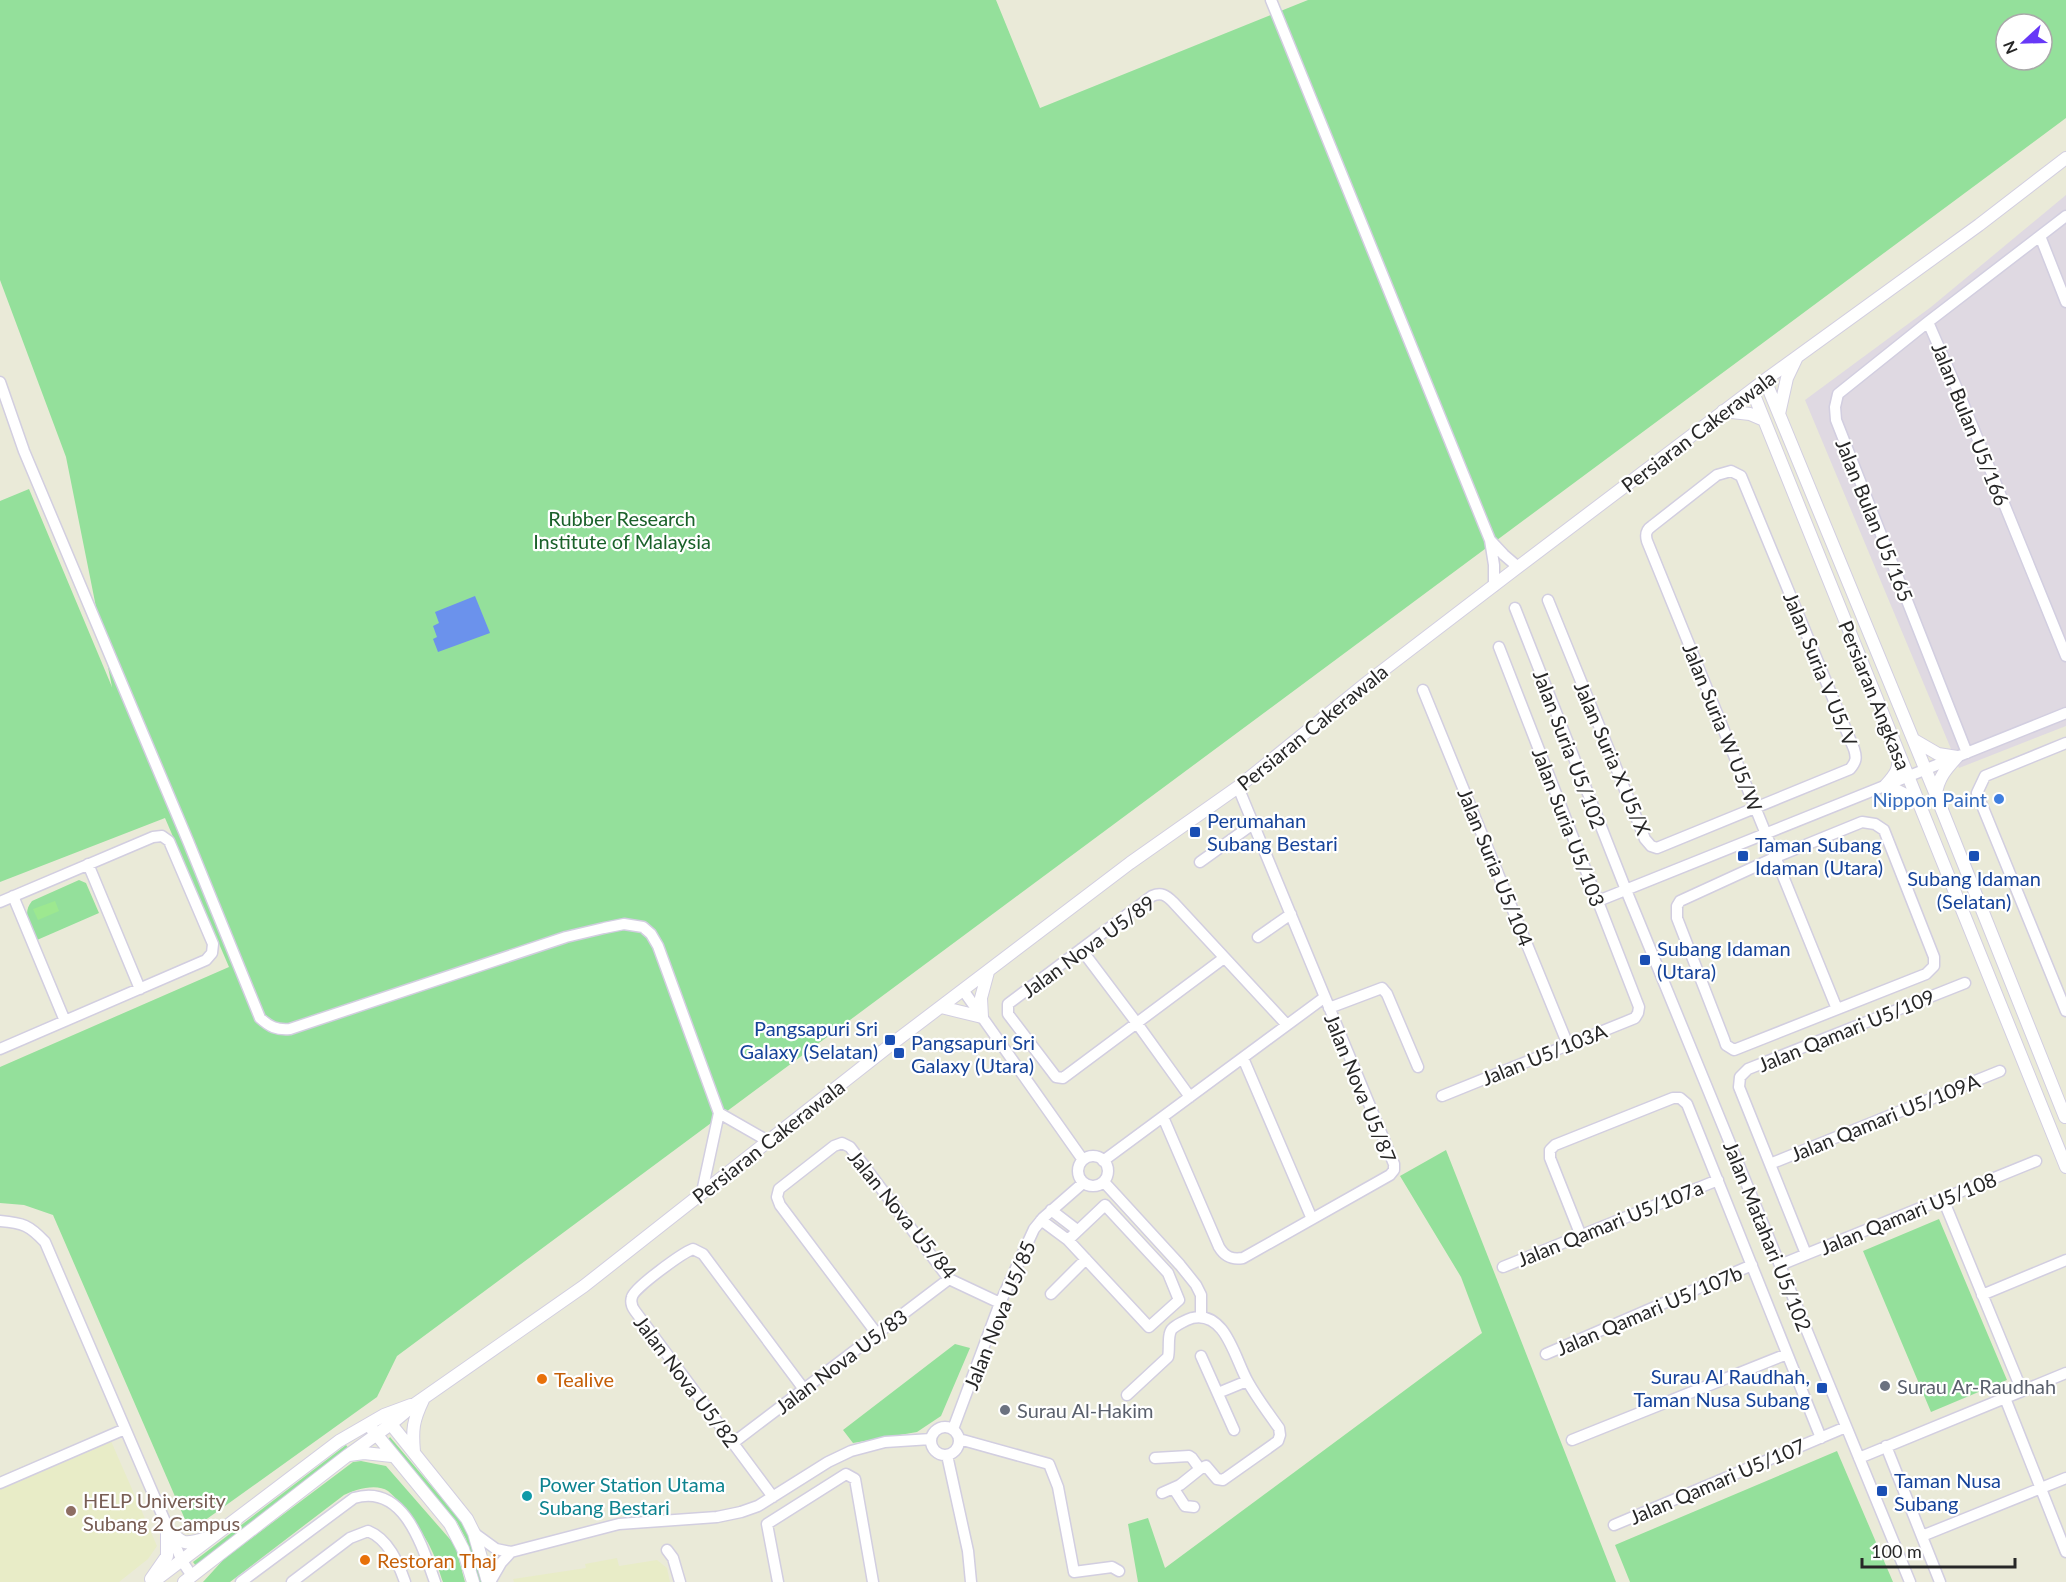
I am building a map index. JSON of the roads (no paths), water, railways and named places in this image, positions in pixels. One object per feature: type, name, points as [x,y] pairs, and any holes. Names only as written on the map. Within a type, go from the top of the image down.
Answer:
[{"type":"street","points":[[1275,1],[1490,540],[1494,565],[1494,586]]},
{"type":"street","name":"Persiaran Cakerawala","points":[[153,1582],[339,1441],[368,1424],[387,1420],[419,1401],[578,1290],[963,990],[1130,863],[1238,787],[1368,681],[1765,380],[1979,225],[2066,158]]},
{"type":"street","name":"Jalan Bulan U5/166","points":[[2066,216],[1928,322],[2066,656]]},
{"type":"street","points":[[2040,236],[2066,302]]},
{"type":"street","name":"Jalan Bulan U5/165","points":[[1928,322],[1838,394],[1835,407],[1836,420],[1962,755]]},
{"type":"street","points":[[1779,414],[1787,378],[1798,356]]},
{"type":"street","name":"Persiaran Angkasa","points":[[1765,380],[2066,1117]]},
{"type":"street","points":[[0,382],[24,451],[260,1018],[277,1029],[290,1029],[566,937],[614,926],[635,924],[643,927],[658,945],[719,1113],[702,1192]]},
{"type":"street","name":"Persiaran Angkasa","points":[[1752,390],[2066,1167]]},
{"type":"street","points":[[1724,411],[1740,412],[1764,420]]},
{"type":"street","name":"Jalan Suria V U5/V","points":[[1658,848],[1850,769],[1856,756],[1741,476],[1731,471],[1717,474],[1646,532],[1647,541],[1680,620]]},
{"type":"street","points":[[1490,540],[1518,567]]},
{"type":"street","name":"Jalan Suria X U5/X","points":[[1548,600],[1645,839],[1650,846],[1658,848]]},
{"type":"street","name":"Jalan Suria U5/102","points":[[1515,608],[1626,891]]},
{"type":"street","name":"Jalan Suria W U5/W","points":[[1680,620],[1837,1009]]},
{"type":"street","name":"Jalan Suria U5/103","points":[[1498,646],[1640,1007]]},
{"type":"street","name":"Jalan Suria U5/104","points":[[1423,690],[1568,1045]]},
{"type":"street","points":[[1598,901],[2066,713]]},
{"type":"street","points":[[1913,740],[1938,754],[1962,755]]},
{"type":"street","points":[[2066,743],[1985,776],[1977,793],[2066,1011]]},
{"type":"street","points":[[1886,785],[1900,766],[1897,748]]},
{"type":"street","points":[[1936,795],[1937,784],[1943,771],[1962,755]]},
{"type":"street","points":[[1886,785],[1918,801]]},
{"type":"street","name":"Jalan Nova U5/87","points":[[1163,1117],[1219,1247],[1227,1256],[1236,1259],[1243,1258],[1390,1175],[1395,1167],[1238,787]]},
{"type":"street","points":[[1862,822],[1875,824],[1884,830],[1934,957],[1934,966],[1926,974],[1734,1050],[1724,1039],[1677,918],[1677,906],[1680,901],[1776,857],[1862,822]]},
{"type":"street","points":[[1200,862],[1253,824]]},
{"type":"street","points":[[0,902],[153,837],[162,836],[169,841],[213,944],[212,953],[207,960],[0,1049]]},
{"type":"street","points":[[88,864],[140,989]]},
{"type":"street","name":"Jalan Matahari U5/102","points":[[1626,891],[1910,1582]]},
{"type":"street","name":"Jalan Nova U5/89","points":[[1224,958],[1063,1078],[1059,1078],[1008,1014],[1008,1004],[1158,893],[1173,902],[1287,1025]]},
{"type":"street","points":[[13,896],[65,1022]]},
{"type":"street","points":[[1258,938],[1292,914]]},
{"type":"street","points":[[1081,949],[1190,1097]]},
{"type":"street","points":[[982,1017],[981,998],[987,972]]},
{"type":"street","name":"Jalan Qamari U5/109","points":[[1806,1254],[1739,1087],[1740,1077],[1743,1072],[1965,983]]},
{"type":"street","points":[[1103,1161],[1287,1025],[1327,1003],[1382,988],[1387,994],[1418,1067]]},
{"type":"street","points":[[963,990],[1083,1160]]},
{"type":"street","points":[[941,1007],[982,1017]]},
{"type":"street","name":"Jalan U5/103A","points":[[1442,1096],[1635,1018],[1640,1007]]},
{"type":"street","points":[[1243,1058],[1312,1219]]},
{"type":"street","name":"Jalan Qamari U5/109A","points":[[1770,1164],[2000,1071]]},
{"type":"street","name":"Jalan Qamari U5/107","points":[[1581,1236],[1550,1158],[1550,1150],[1555,1145],[1673,1098],[1680,1098],[1687,1104],[1821,1438]]},
{"type":"street","points":[[719,1113],[768,1141]]},
{"type":"street","points":[[2048,1124],[2066,1117]]},
{"type":"street","name":"Jalan Nova U5/84","points":[[877,1334],[780,1205],[777,1197],[780,1190],[834,1146],[842,1143],[850,1147],[950,1279],[1000,1303]]},
{"type":"street","points":[[1091,1156],[1103,1161],[1108,1169],[1104,1182],[1091,1187],[1079,1179],[1077,1169],[1083,1160],[1091,1156]]},
{"type":"street","name":"Jalan Qamari U5/108","points":[[1780,1265],[2036,1161]]},
{"type":"street","name":"Jalan Qamari U5/107a","points":[[1503,1267],[1718,1180]]},
{"type":"street","points":[[1104,1182],[1196,1285],[1201,1295],[1201,1317]]},
{"type":"street","name":"Jalan Nova U5/85","points":[[953,1429],[1000,1303],[1034,1229],[1051,1210],[1083,1183]]},
{"type":"street","points":[[1943,1198],[2022,1391]]},
{"type":"street","points":[[1041,1220],[1068,1240],[1149,1327],[1179,1300],[1168,1273],[1105,1205],[1068,1240]]},
{"type":"street","points":[[1051,1210],[1077,1230]]},
{"type":"street","points":[[0,1221],[21,1223],[33,1229],[45,1242],[188,1579]]},
{"type":"street","name":"Jalan Nova U5/82","points":[[773,1497],[632,1306],[634,1292],[682,1254],[693,1249],[703,1254],[803,1388]]},
{"type":"street","points":[[1051,1294],[1086,1259]]},
{"type":"street","points":[[1982,1294],[2066,1260]]},
{"type":"street","name":"Jalan Qamari U5/107b","points":[[1546,1354],[1752,1265]]},
{"type":"street","name":"Jalan Nova U5/83","points":[[732,1443],[950,1279]]},
{"type":"street","points":[[1127,1395],[1168,1357],[1172,1329],[1188,1319],[1201,1317],[1216,1324],[1224,1332],[1247,1381],[1279,1428],[1278,1441],[1223,1480],[1217,1479],[1206,1466],[1174,1489],[1162,1493]]},
{"type":"street","points":[[1572,1440],[1787,1354]]},
{"type":"street","points":[[1201,1356],[1234,1430]]},
{"type":"street","points":[[1859,1458],[2066,1373]]},
{"type":"street","points":[[1218,1393],[1247,1381]]},
{"type":"street","points":[[2005,1398],[2066,1551]]},
{"type":"street","points":[[414,1453],[412,1432],[419,1401]]},
{"type":"street","points":[[387,1420],[459,1506],[474,1533],[489,1582]]},
{"type":"street","name":"Persiaran Cakerawala","points":[[188,1579],[376,1435],[387,1420]]},
{"type":"street","points":[[368,1424],[450,1524],[463,1549],[472,1582]]},
{"type":"street","name":"Jalan Qamari U5/107","points":[[1614,1525],[1846,1427]]},
{"type":"street","points":[[940,1428],[953,1429],[959,1439],[958,1448],[947,1455],[935,1451],[931,1439],[935,1431],[940,1428]]},
{"type":"street","points":[[0,1483],[124,1429]]},
{"type":"street","points":[[474,1533],[496,1550],[511,1552],[619,1524],[717,1517],[758,1506],[851,1450],[885,1442],[931,1439]]},
{"type":"street","points":[[959,1439],[1049,1464],[1058,1487],[1074,1572],[1112,1567],[1119,1571]]},
{"type":"street","points":[[1886,1446],[1940,1582]]},
{"type":"street","points":[[348,1455],[364,1453],[392,1456]]},
{"type":"street","points":[[947,1455],[968,1551],[971,1582]]},
{"type":"street","points":[[1155,1458],[1189,1456],[1200,1469]]},
{"type":"street","points":[[778,1582],[767,1524],[842,1476],[850,1475],[855,1479],[873,1582]]},
{"type":"street","points":[[1922,1536],[2066,1478]]},
{"type":"street","points":[[1174,1489],[1183,1504],[1194,1507]]},
{"type":"street","points":[[241,1582],[354,1498],[366,1494],[376,1495],[400,1509],[424,1551],[435,1582]]},
{"type":"street","points":[[167,1528],[180,1542],[186,1544],[213,1536]]},
{"type":"street","points":[[148,1582],[167,1556],[167,1528]]},
{"type":"street","points":[[292,1582],[350,1538],[368,1531],[387,1544],[405,1582]]},
{"type":"street","points":[[667,1550],[676,1566],[680,1582]]},
{"type":"street","points":[[489,1582],[511,1552]]},
{"type":"water","points":[[475,596],[490,633],[438,652],[433,639],[437,637],[433,626],[439,623],[435,612]]},
{"type":"place","name":"Nippon Paint","points":[[1999,799]]},
{"type":"place","name":"Perumahan Subang Bestari","points":[[1195,832]]},
{"type":"place","name":"Taman Subang Idaman (Utara)","points":[[1743,856]]},
{"type":"place","name":"Subang Idaman (Selatan)","points":[[1974,856]]},
{"type":"place","name":"Subang Idaman (Utara)","points":[[1645,960]]},
{"type":"place","name":"Pangsapuri Sri Galaxy (Selatan)","points":[[890,1040]]},
{"type":"place","name":"Pangsapuri Sri Galaxy (Utara)","points":[[899,1053]]},
{"type":"place","name":"Tealive","points":[[542,1379]]},
{"type":"place","name":"Surau Ar-Raudhah","points":[[1885,1386]]},
{"type":"place","name":"Surau Al Raudhah, Taman Nusa Subang","points":[[1822,1388]]},
{"type":"place","name":"Surau Al-Hakim","points":[[1005,1410]]},
{"type":"place","name":"Taman Nusa Subang","points":[[1882,1491]]},
{"type":"place","name":"Power Station Utama Subang Bestari","points":[[527,1496]]},
{"type":"place","name":"HELP University Subang 2 Campus","points":[[71,1511]]},
{"type":"place","name":"Restoran Thaj","points":[[365,1560]]},
{"type":"park label","name":"Rubber Research Institute of Malaysia","points":[[622,530]]}]
